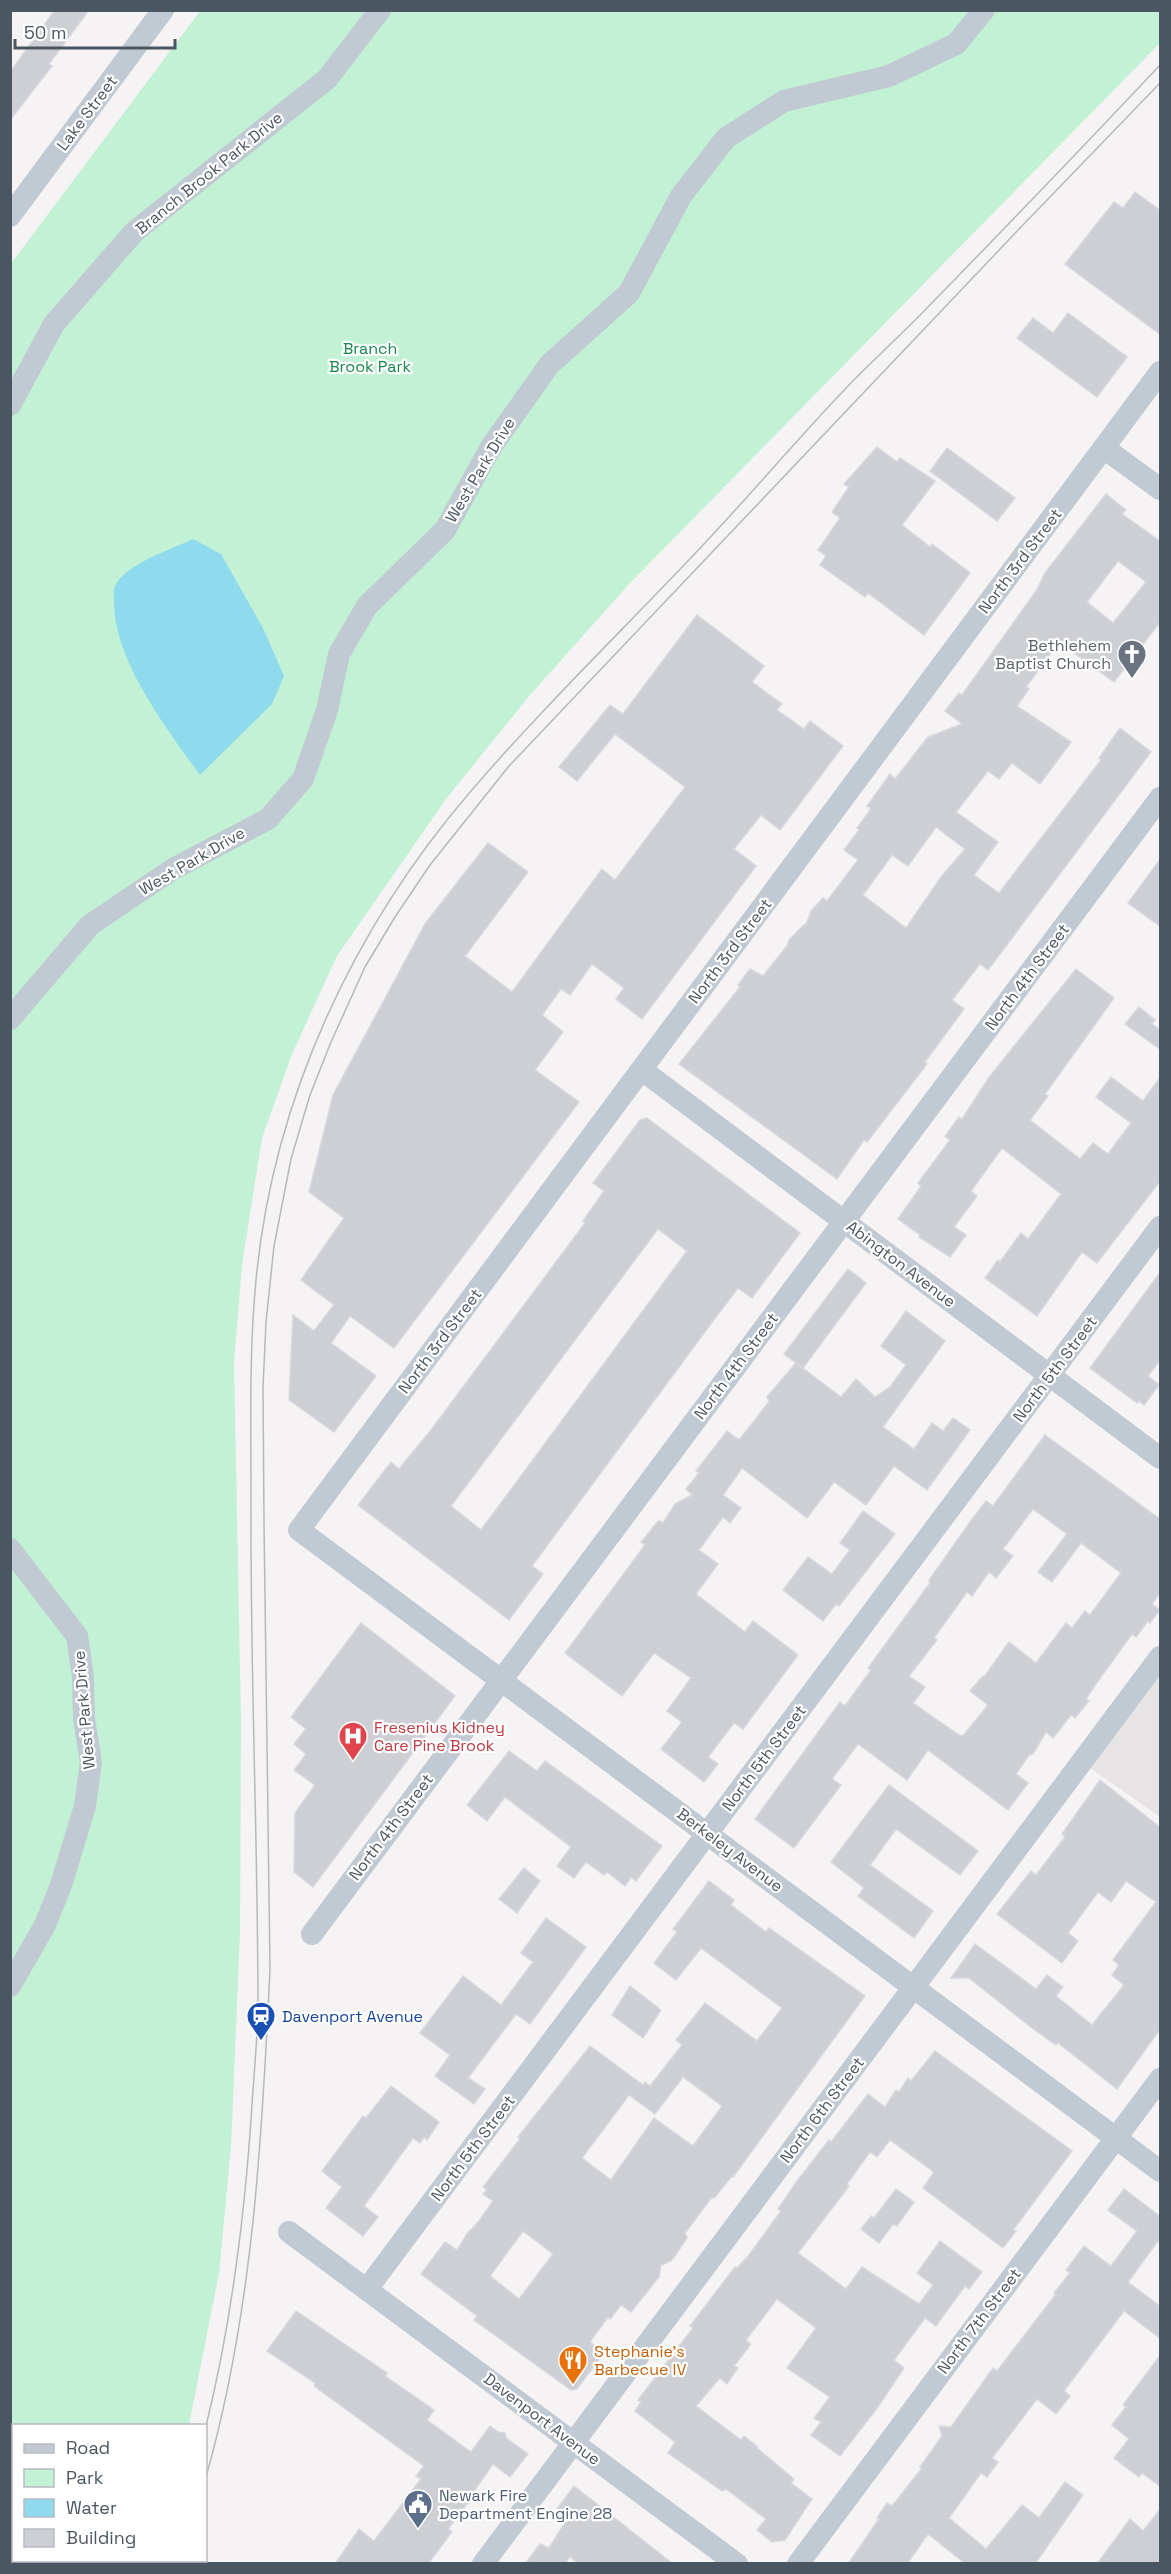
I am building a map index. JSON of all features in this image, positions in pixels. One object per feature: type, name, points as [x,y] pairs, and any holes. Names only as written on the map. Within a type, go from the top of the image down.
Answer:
[{"type":"street","name":"Lake Street","points":[[10,216],[163,10]]},
{"type":"street","name":"Branch Brook Park Drive","points":[[10,405],[54,324],[134,232],[327,79],[380,10]]},
{"type":"street","name":"West Park Drive","points":[[10,1019],[90,925],[172,869],[268,819],[303,779],[327,710],[339,654],[367,606],[445,530],[491,447],[549,365],[629,293],[681,196],[726,138],[784,101],[890,76],[956,44],[984,10]]},
{"type":"street","name":"North 3rd Street","points":[[299,1530],[1161,372]]},
{"type":"street","points":[[1104,448],[1161,489]]},
{"type":"street","name":"North 4th Street","points":[[312,1934],[1161,798]]},
{"type":"street","name":"Abington Avenue","points":[[642,1070],[1161,1458]]},
{"type":"street","name":"North 5th Street","points":[[367,2289],[1161,1227]]},
{"type":"street","name":"Berkeley Avenue","points":[[299,1530],[1161,2171]]},
{"type":"street","name":"West Park Drive","points":[[10,1550],[77,1636],[83,1677],[84,1719],[91,1762],[85,1806],[61,1885],[45,1925],[10,1986]]},
{"type":"street","name":"North 6th Street","points":[[483,2564],[1161,1657]]},
{"type":"street","name":"North 7th Street","points":[[798,2564],[1161,2079]]},
{"type":"street","name":"Davenport Avenue","points":[[289,2232],[737,2564]]},
{"type":"shaded area","points":[[1160,1669],[1160,1817],[1089,1767]]},
{"type":"green space","name":"Branch Brook Park","points":[[200,11],[1160,11],[1160,43],[630,583],[530,695],[446,799],[337,956],[292,1054],[262,1138],[242,1265],[234,1362],[241,1721],[240,1933],[231,2147],[219,2273],[189,2424],[12,2424],[12,2562],[143,2563],[11,2563],[10,265]]},
{"type":"water","points":[[193,539],[221,554],[264,630],[284,676],[272,704],[200,775],[158,715],[132,668],[122,645],[116,622],[114,594],[115,586],[129,570]]},
{"type":"building","points":[[55,10],[89,10],[49,64],[52,66],[10,120],[10,72]]},
{"type":"building","points":[[1135,192],[1161,211],[1161,335],[1065,264],[1114,202],[1123,208]]},
{"type":"building","points":[[1068,313],[1127,357],[1097,397],[1017,338],[1033,318],[1053,333]]},
{"type":"building","points":[[877,447],[897,462],[900,458],[935,481],[902,525],[930,547],[932,544],[970,573],[924,635],[868,593],[865,597],[820,565],[826,556],[818,550],[840,518],[832,512],[849,487],[844,484]]},
{"type":"building","points":[[947,448],[1015,498],[997,521],[930,471]]},
{"type":"building","points":[[1106,494],[1126,510],[1122,514],[1161,542],[1161,621],[1114,682],[1059,642],[1026,687],[1029,689],[1017,706],[1071,742],[1040,784],[1012,763],[999,779],[988,771],[956,812],[998,842],[974,875],[999,893],[1101,760],[1099,758],[1120,728],[1151,752],[988,970],[980,964],[952,1000],[964,1009],[925,1062],[927,1064],[867,1142],[864,1140],[837,1179],[679,1064],[740,987],[738,985],[750,969],[763,976],[787,946],[789,940],[807,922],[811,911],[823,898],[827,901],[858,860],[844,850],[871,809],[867,806],[890,774],[895,779],[928,737],[962,724],[945,711],[959,693],[962,695],[1036,591],[1045,573]],"holes":[[[1118,561],[1146,582],[1113,623],[1087,602]],[[936,827],[965,849],[941,877],[906,928],[863,895],[892,855],[908,866]]]},
{"type":"building","points":[[697,615],[764,666],[752,682],[782,704],[777,710],[804,729],[810,721],[843,746],[780,830],[761,815],[734,849],[756,866],[642,1019],[616,999],[624,988],[592,964],[570,995],[561,989],[542,1015],[563,1032],[535,1070],[579,1102],[394,1348],[350,1316],[331,1343],[376,1376],[334,1432],[289,1400],[293,1315],[314,1331],[334,1305],[301,1280],[344,1218],[309,1192],[333,1095],[425,924],[488,843],[528,872],[465,956],[512,992],[602,869],[615,880],[685,787],[615,734],[577,781],[559,767],[610,705],[623,714]]},
{"type":"building","points":[[1161,858],[1161,927],[1128,903]]},
{"type":"building","points":[[1076,969],[1114,998],[1045,1094],[1048,1096],[1030,1120],[1080,1159],[1093,1143],[1108,1154],[1131,1123],[1096,1097],[1111,1077],[1143,1101],[1161,1076],[1161,1180],[1097,1263],[1082,1252],[1037,1316],[985,1278],[1021,1233],[1028,1239],[1061,1194],[1002,1148],[971,1191],[977,1196],[954,1227],[966,1235],[950,1257],[919,1237],[920,1235],[898,1219],[921,1186],[918,1183],[950,1140],[945,1136],[959,1117],[962,1119],[990,1076]]},
{"type":"building","points":[[1139,1007],[1155,1020],[1152,1024],[1161,1030],[1161,1050],[1125,1024]]},
{"type":"building","points":[[647,1118],[800,1233],[752,1298],[738,1288],[710,1325],[532,1566],[543,1574],[509,1620],[358,1505],[391,1462],[399,1469],[431,1430],[585,1223],[583,1221],[604,1191],[593,1183],[640,1120]],"holes":[[[658,1229],[687,1251],[481,1530],[451,1506]]]},
{"type":"building","points":[[848,1269],[866,1283],[803,1368],[784,1354]]},
{"type":"building","points":[[1161,1271],[1161,1359],[1148,1376],[1159,1385],[1144,1405],[1139,1401],[1137,1403],[1090,1368]]},
{"type":"building","points":[[906,1311],[945,1341],[883,1427],[914,1449],[932,1423],[943,1431],[953,1418],[970,1430],[927,1490],[894,1466],[866,1505],[834,1482],[807,1518],[742,1468],[723,1495],[741,1508],[730,1523],[723,1517],[699,1550],[718,1564],[696,1594],[745,1632],[753,1621],[798,1655],[743,1729],[734,1723],[708,1757],[718,1764],[704,1782],[661,1749],[682,1722],[667,1711],[691,1678],[654,1653],[622,1696],[565,1653],[645,1545],[641,1542],[659,1520],[663,1523],[675,1504],[692,1495],[686,1489],[699,1473],[696,1471],[727,1431],[739,1440],[769,1402],[767,1397],[796,1363],[841,1397],[856,1379],[875,1397],[890,1387],[906,1365],[881,1346]]},
{"type":"building","points":[[1045,1435],[1161,1520],[1161,1592],[1152,1604],[1160,1610],[1136,1637],[1132,1634],[1086,1699],[1089,1701],[1075,1718],[1071,1715],[1053,1738],[1046,1732],[1033,1754],[1029,1755],[1016,1774],[1028,1783],[1008,1810],[928,1750],[907,1780],[858,1744],[832,1779],[841,1785],[794,1848],[755,1819],[840,1702],[845,1706],[871,1670],[868,1668],[930,1583],[929,1580],[970,1522],[986,1501],[993,1506]],"holes":[[[1033,1509],[1067,1534],[1038,1572],[1052,1582],[1081,1543],[1121,1573],[1090,1615],[1085,1611],[1072,1628],[1066,1623],[1036,1663],[1009,1642],[984,1677],[970,1691],[988,1705],[963,1736],[913,1703],[925,1687],[909,1676],[937,1640],[934,1638],[967,1592],[972,1596],[989,1572],[996,1578],[1013,1556],[1003,1549]]]},
{"type":"building","points":[[863,1511],[895,1534],[839,1606],[836,1604],[823,1621],[783,1590],[808,1557],[832,1574],[850,1550],[840,1543]]},
{"type":"building","name":"Fresenius Kidney Care Pine Brook","points":[[361,1623],[455,1696],[313,1887],[294,1872],[295,1813],[315,1785],[294,1770],[306,1754],[294,1744],[306,1729],[291,1717]]},
{"type":"building","points":[[509,1751],[537,1771],[545,1761],[662,1846],[636,1881],[631,1877],[625,1886],[607,1872],[604,1875],[586,1862],[574,1878],[557,1866],[571,1847],[505,1797],[487,1821],[467,1805]]},
{"type":"building","points":[[1100,1780],[1161,1828],[1161,2028],[1117,2089],[1058,2043],[1056,2045],[1032,2028],[969,1978],[951,1978],[975,1944],[1036,1989],[1047,1975],[1063,1987],[1056,1996],[1092,2025],[1124,1985],[1112,1975],[1119,1965],[1113,1960],[1156,1902],[1126,1881],[1111,1902],[1098,1892],[1068,1933],[1078,1941],[1062,1963],[997,1914],[1031,1871],[1036,1875],[1065,1837],[1062,1834]]},
{"type":"building","points":[[889,1785],[978,1851],[960,1875],[896,1829],[870,1865],[933,1911],[914,1938],[858,1896],[864,1888],[831,1862]]},
{"type":"building","points":[[524,1868],[540,1881],[517,1913],[499,1899]]},
{"type":"building","points":[[709,1881],[734,1900],[731,1905],[766,1932],[769,1928],[865,1996],[733,2177],[714,2198],[712,2197],[685,2233],[687,2238],[675,2256],[671,2261],[661,2265],[659,2277],[631,2312],[621,2305],[610,2319],[608,2317],[590,2342],[604,2353],[577,2389],[571,2390],[474,2320],[477,2316],[421,2274],[445,2242],[457,2250],[469,2231],[479,2221],[493,2201],[483,2194],[487,2190],[483,2187],[520,2139],[518,2137],[590,2046],[643,2085],[645,2082],[650,2086],[682,2045],[676,2040],[705,2003],[757,2041],[782,2008],[701,1948],[676,1980],[654,1963],[677,1932],[673,1929]],"holes":[[[683,2077],[722,2106],[693,2146],[654,2118],[611,2180],[582,2158],[629,2095],[655,2114]],[[523,2231],[553,2254],[519,2299],[490,2276]]]},
{"type":"building","points":[[546,1918],[586,1947],[530,2024],[516,2014],[468,2078],[485,2089],[474,2104],[435,2076],[450,2055],[420,2033],[463,1976],[501,2005],[533,1962],[521,1953]]},
{"type":"building","points":[[630,1986],[661,2010],[643,2038],[612,2015]]},
{"type":"building","points":[[935,2051],[1072,2151],[1013,2230],[1016,2231],[1003,2248],[923,2188],[934,2172],[890,2140],[877,2157],[870,2152],[847,2184],[849,2186],[798,2253],[846,2289],[862,2267],[919,2304],[933,2285],[917,2273],[940,2241],[982,2272],[969,2289],[965,2286],[936,2326],[925,2318],[894,2360],[904,2368],[878,2407],[840,2456],[811,2435],[821,2422],[814,2418],[830,2397],[787,2368],[816,2328],[777,2299],[746,2340],[751,2344],[734,2366],[738,2368],[727,2384],[720,2378],[696,2406],[741,2440],[744,2436],[758,2447],[794,2479],[791,2483],[812,2499],[785,2540],[772,2542],[757,2530],[766,2519],[726,2489],[722,2491],[668,2453],[675,2442],[635,2411],[641,2402],[638,2400],[693,2328],[690,2326],[735,2267],[737,2268],[749,2255],[781,2211],[778,2209],[797,2181],[868,2094],[885,2107],[896,2090],[899,2092],[908,2078],[911,2081]]},
{"type":"building","points":[[391,2086],[439,2122],[427,2140],[424,2137],[420,2143],[413,2138],[364,2206],[378,2217],[363,2236],[326,2208],[342,2187],[322,2171],[363,2116],[366,2118]]},
{"type":"building","points":[[896,2189],[914,2202],[897,2226],[893,2224],[879,2243],[861,2229],[871,2216],[874,2218]]},
{"type":"building","points":[[1124,2189],[1161,2217],[1161,2237],[1128,2282],[1161,2307],[1161,2339],[1124,2311],[1064,2391],[1070,2396],[1056,2414],[1037,2399],[992,2458],[998,2462],[987,2477],[981,2473],[949,2518],[986,2549],[1022,2505],[1039,2518],[1065,2482],[1083,2495],[1035,2564],[966,2564],[928,2534],[907,2564],[848,2564],[879,2519],[877,2518],[887,2503],[892,2506],[922,2468],[920,2467],[942,2436],[939,2426],[951,2427],[993,2368],[997,2371],[1056,2294],[1054,2293],[1070,2273],[1066,2270],[1084,2246],[1111,2266],[1137,2231],[1108,2210]]},
{"type":"building","points":[[296,2311],[387,2373],[385,2376],[434,2410],[427,2420],[471,2452],[490,2426],[498,2432],[505,2433],[506,2438],[528,2454],[510,2477],[493,2464],[474,2491],[476,2492],[448,2529],[452,2532],[428,2564],[335,2564],[359,2529],[374,2541],[421,2479],[416,2476],[424,2466],[314,2386],[315,2383],[267,2351]]},
{"type":"building","points":[[1161,2354],[1161,2487],[1142,2473],[1139,2477],[1114,2458],[1129,2439],[1112,2425],[1126,2407],[1123,2405]]},
{"type":"building","points":[[574,2486],[673,2564],[579,2564],[570,2557],[566,2561],[570,2564],[525,2564],[540,2544],[549,2548],[566,2521],[557,2509]]},
{"type":"building","points":[[1161,2508],[1161,2564],[1097,2564],[1130,2519],[1143,2531]]},
{"type":"tram line","points":[[206,2424],[223,2347],[236,2267],[249,2146],[258,2023],[251,1560],[251,1361],[254,1307],[265,1213],[280,1147],[300,1082],[326,1019],[356,958],[390,900],[429,844],[471,791],[556,697],[703,545],[849,385],[956,279],[1160,65]]},
{"type":"tram line","points":[[207,2473],[235,2352],[245,2288],[259,2161],[267,2033],[270,1969],[263,1388],[266,1322],[274,1246],[291,1159],[310,1095],[331,1042],[365,967],[395,917],[430,865],[509,766],[1160,83]]},
{"type":"place","name":"Bethlehem Baptist Church","points":[[1132,680]]},
{"type":"place","name":"Fresenius Kidney Care Pine Brook","points":[[353,1762]]},
{"type":"place","name":"Davenport Avenue","points":[[261,2042]]},
{"type":"place","name":"Stephanie's Barbecue IV","points":[[573,2386]]},
{"type":"place","name":"Newark Fire Department Engine 28","points":[[418,2530]]}]
